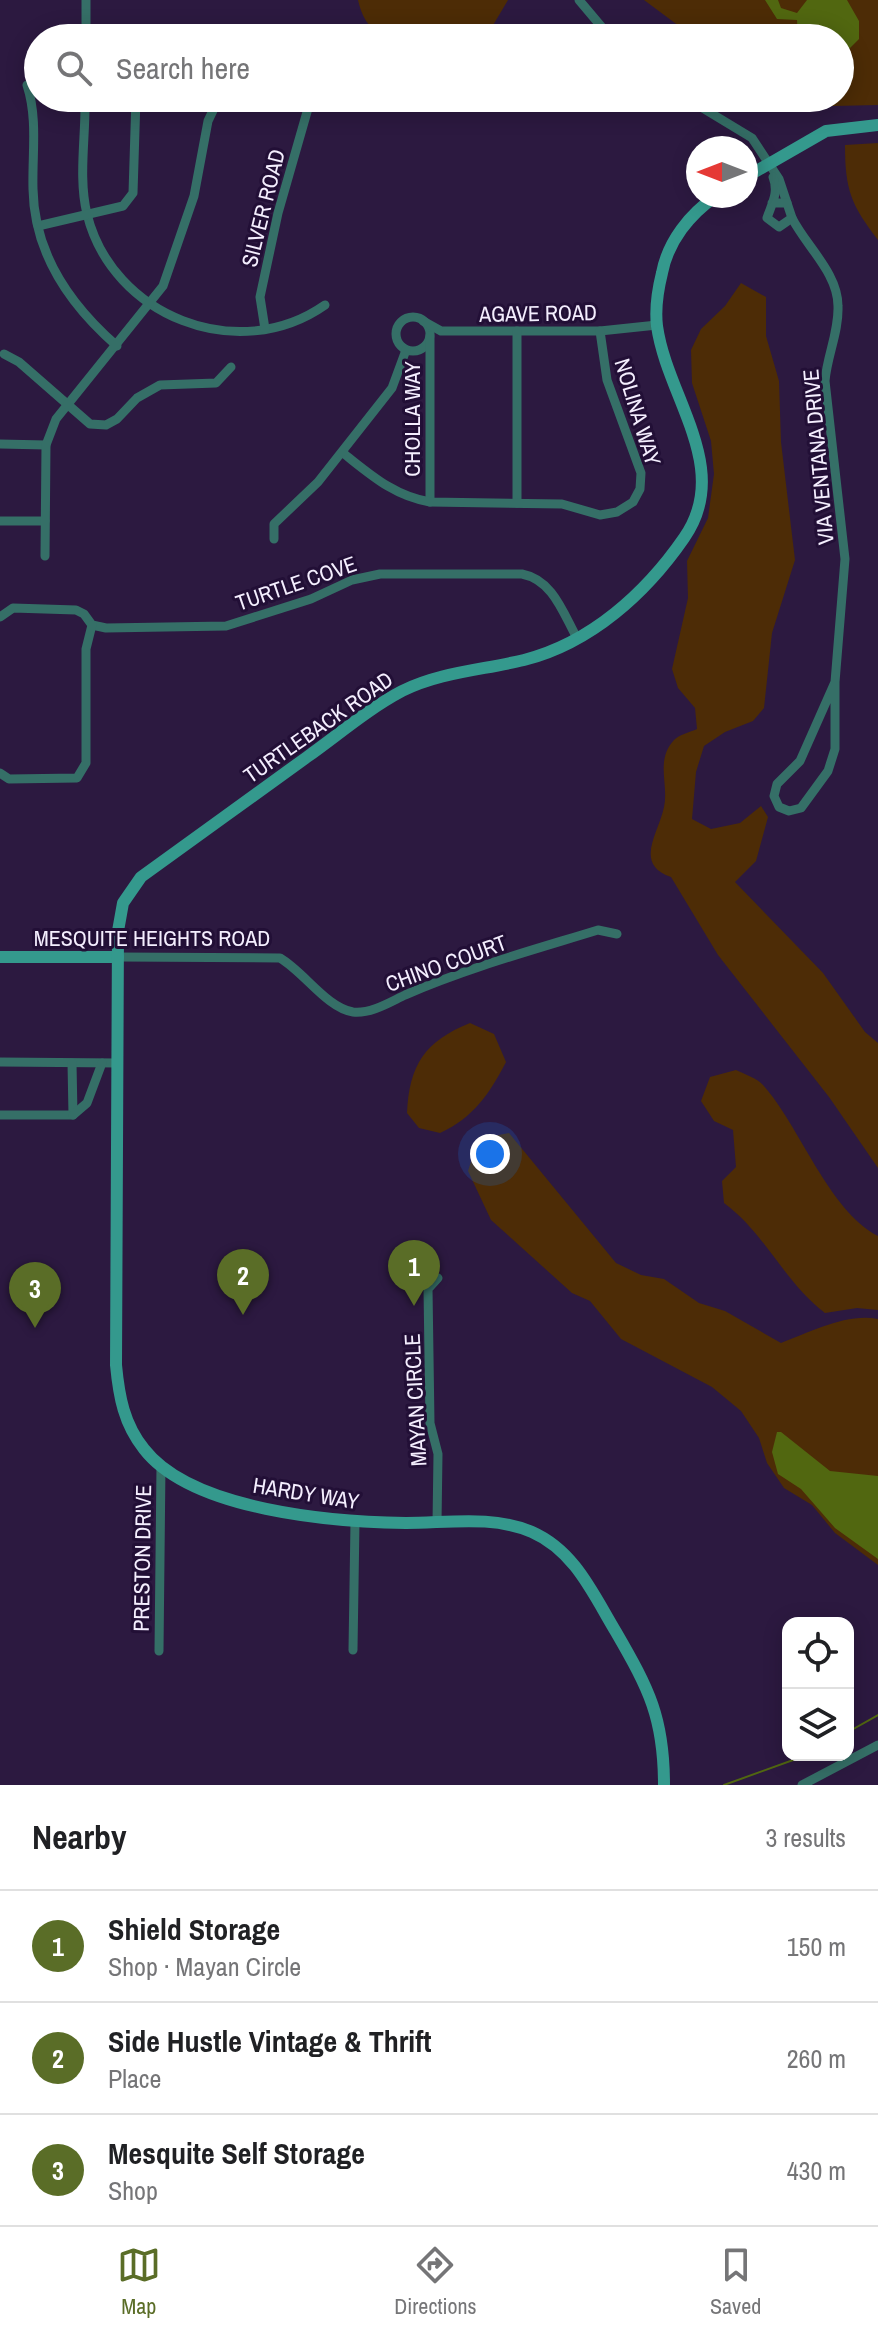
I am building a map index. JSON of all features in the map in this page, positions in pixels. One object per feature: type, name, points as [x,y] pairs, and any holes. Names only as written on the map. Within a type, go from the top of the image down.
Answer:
[{"type":"main road","points":[[758,169],[826,131],[878,125]]},
{"type":"main road","name":"TURTLEBACK ROAD","points":[[118,957],[123,903],[141,877],[373,709],[421,682],[540,655],[577,638],[625,606],[662,568],[699,511],[703,480],[699,450],[657,325],[664,260],[698,208]]},
{"type":"main road","name":"MESQUITE HEIGHTS ROAD","points":[[0,957],[118,957]]},
{"type":"main road","name":"HARDY WAY","points":[[118,957],[116,1365],[119,1399],[128,1424],[145,1451],[161,1465],[235,1502],[280,1513],[355,1522],[509,1524],[534,1533],[571,1560],[647,1689],[664,1741],[664,1785]]},
{"type":"street","points":[[86,0],[86,24]]},
{"type":"street","points":[[579,0],[599,24]]},
{"type":"street","points":[[34,112],[33,193],[45,254],[63,287],[88,321],[117,346]]},
{"type":"street","points":[[85,112],[83,162],[87,214],[112,270],[150,305],[198,327],[228,332],[265,329],[309,316],[325,305]]},
{"type":"street","points":[[38,226],[123,206],[133,193],[136,112]]},
{"type":"street","points":[[45,556],[46,445],[56,419],[163,286],[186,222],[212,112]]},
{"type":"street","name":"SILVER ROAD","points":[[265,329],[260,297],[278,213],[307,112]]},
{"type":"street","points":[[711,112],[752,138],[779,179],[792,218],[779,227],[767,218],[776,185],[767,163]]},
{"type":"street","points":[[772,203],[787,203]]},
{"type":"street","name":"VIA VENTANA DRIVE","points":[[792,218],[803,241],[834,283],[839,305],[837,324],[827,354],[825,381],[845,559],[835,682],[835,749],[828,771],[801,808],[789,811],[779,807],[774,796],[777,784],[800,761],[835,682]]},
{"type":"street","name":"VIA VENTANA DRIVE","points":[[779,227],[803,241]]},
{"type":"street","points":[[412,317],[423,321],[430,336],[421,349],[406,350],[396,337],[400,323],[412,317]]},
{"type":"street","name":"AGAVE ROAD","points":[[423,321],[441,331],[600,331],[657,325]]},
{"type":"street","points":[[343,453],[389,489],[430,502],[517,503],[517,331]]},
{"type":"street","name":"NOLINA WAY","points":[[517,503],[562,504],[600,515],[617,512],[633,502],[640,489],[641,473],[607,380],[600,331]]},
{"type":"street","name":"CHOLLA WAY","points":[[430,336],[430,502]]},
{"type":"street","points":[[274,539],[274,524],[286,509],[318,482],[392,388],[406,350]]},
{"type":"street","points":[[4,354],[19,362],[90,424],[106,425],[117,419],[147,391],[172,383],[216,383],[231,367]]},
{"type":"street","points":[[0,444],[46,445]]},
{"type":"street","points":[[0,521],[45,521]]},
{"type":"street","name":"TURTLE COVE","points":[[0,615],[13,608],[76,610],[84,614],[92,625],[226,626],[311,599],[352,580],[380,574],[522,574],[536,577],[549,588],[577,638]]},
{"type":"street","points":[[0,774],[9,779],[77,778],[81,775],[86,763],[86,649],[92,625]]},
{"type":"street","name":"CHINO COURT","points":[[300,970],[335,1006],[355,1012],[375,1009],[440,980],[598,930],[617,934]]},
{"type":"street","name":"MESQUITE HEIGHTS ROAD","points":[[118,957],[280,958],[300,970]]},
{"type":"street","points":[[0,1062],[118,1063]]},
{"type":"street","points":[[72,1063],[73,1115]]},
{"type":"street","points":[[0,1115],[73,1115],[87,1103],[102,1063]]},
{"type":"street","name":"MAYAN CIRCLE","points":[[437,1523],[438,1454],[430,1423],[428,1289],[438,1278]]},
{"type":"street","name":"PRESTON DRIVE","points":[[159,1651],[161,1465]]},
{"type":"street","points":[[353,1650],[355,1522]]},
{"type":"street","points":[[802,1785],[878,1745]]},
{"type":"shaded area","points":[[358,0],[508,0],[494,24],[369,24]]},
{"type":"shaded area","points":[[644,0],[878,0],[878,105],[854,106],[854,24],[676,24]]},
{"type":"shaded area","points":[[765,0],[778,0],[781,8],[797,13],[807,0],[847,0],[859,21],[859,39],[854,44],[854,24],[797,24],[797,20],[777,19]]},
{"type":"shaded area","points":[[878,143],[878,240],[861,217],[851,196],[845,145]]},
{"type":"shaded area","points":[[741,283],[766,297],[766,336],[779,381],[781,442],[795,560],[772,633],[764,708],[753,721],[725,732],[704,746],[696,772],[692,819],[711,829],[740,823],[761,806],[768,817],[756,861],[735,882],[823,973],[865,1032],[878,1043],[878,1168],[829,1097],[718,955],[671,877],[653,864],[651,856],[664,807],[665,756],[674,740],[697,729],[695,708],[678,688],[672,669],[688,598],[687,561],[708,518],[714,474],[711,441],[692,383],[691,350],[701,329],[725,306]]},
{"type":"shaded area","points":[[470,1023],[494,1034],[506,1062],[487,1094],[462,1120],[440,1133],[419,1128],[407,1113],[416,1068],[422,1057],[441,1038]]},
{"type":"shaded area","points":[[736,1070],[763,1085],[777,1102],[829,1188],[860,1224],[878,1236],[878,1310],[857,1308],[825,1313],[798,1287],[751,1228],[724,1203],[722,1181],[736,1167],[733,1130],[714,1121],[701,1101],[710,1077]]},
{"type":"shaded area","points":[[509,1133],[616,1263],[641,1275],[664,1279],[699,1303],[725,1311],[781,1343],[841,1321],[878,1319],[878,1565],[835,1533],[812,1505],[784,1488],[767,1463],[759,1438],[741,1411],[712,1387],[621,1339],[590,1301],[572,1293],[491,1220],[468,1171],[478,1139]]},
{"type":"shaded area","points":[[777,1432],[830,1471],[878,1476],[878,1559],[835,1528],[801,1489],[778,1474],[772,1452]]},
{"type":"waterway","points":[[854,1729],[878,1715]]},
{"type":"waterway","points":[[724,1785],[790,1761]]},
{"type":"place","name":"Shield Storage","points":[[414,1306]]},
{"type":"place","name":"Side Hustle Vintage & Thrift","points":[[243,1315]]},
{"type":"place","name":"Mesquite Self Storage","points":[[35,1328]]}]
